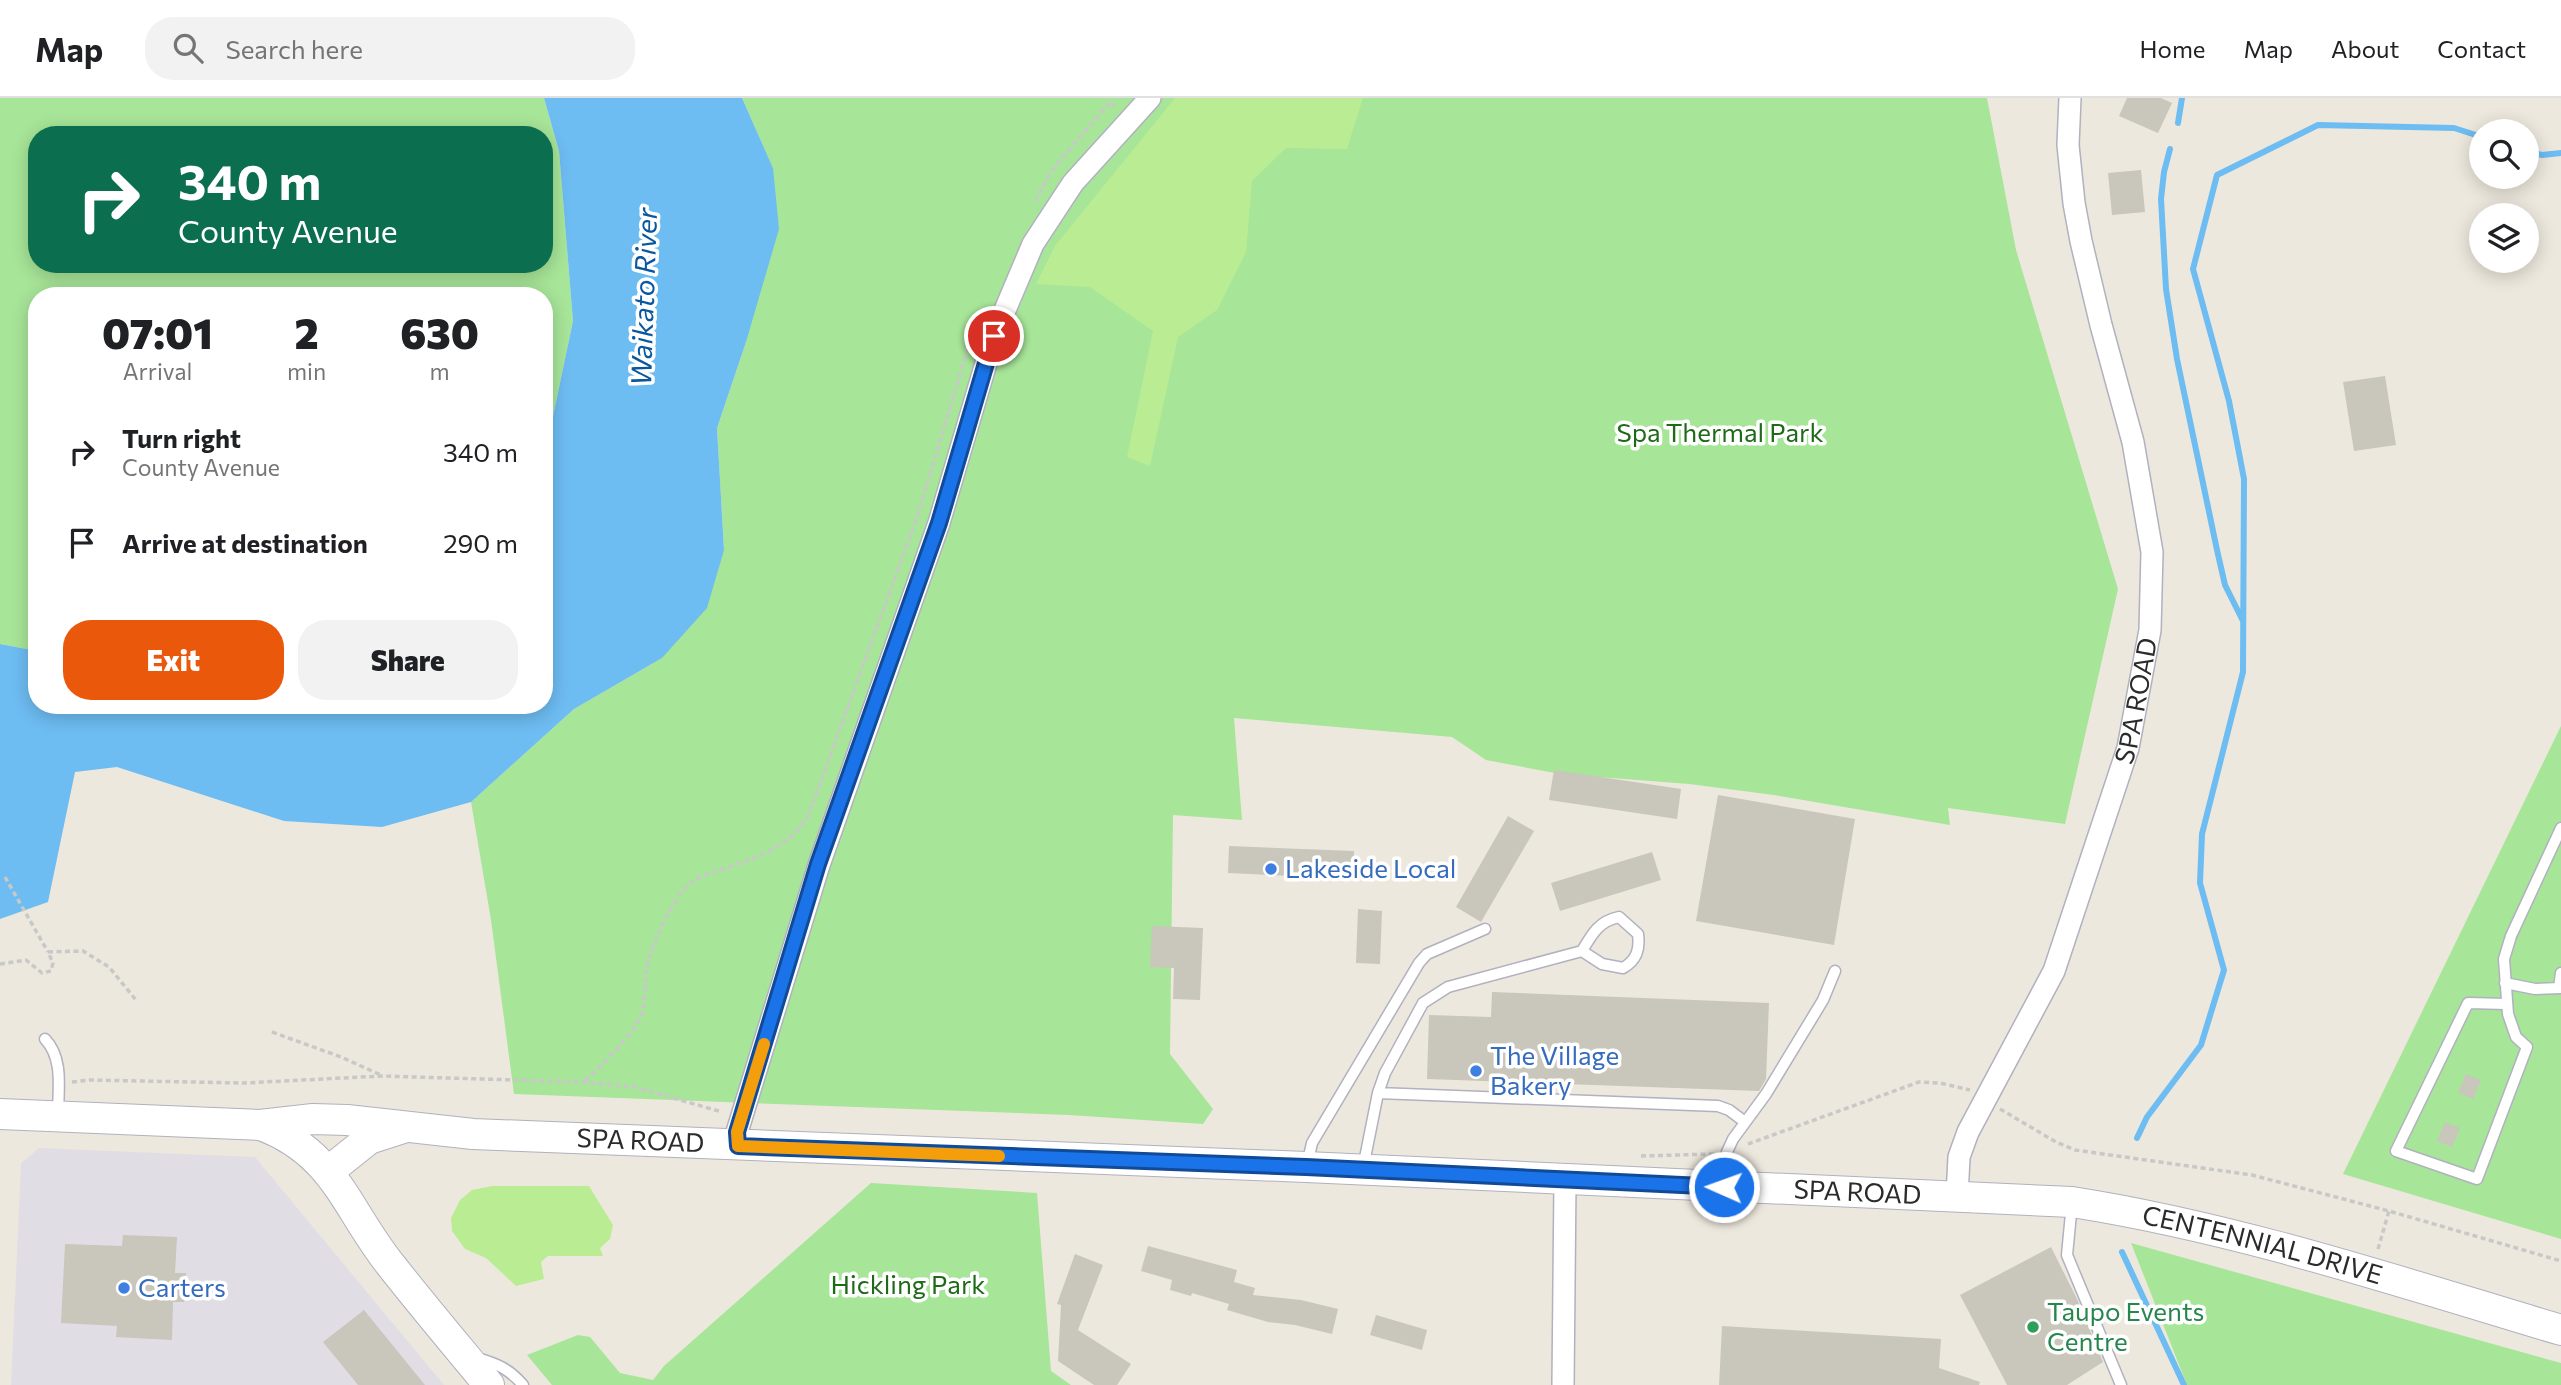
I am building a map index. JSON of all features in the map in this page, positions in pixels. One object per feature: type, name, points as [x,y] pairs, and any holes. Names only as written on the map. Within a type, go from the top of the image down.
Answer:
[{"type":"main road","name":"SPA ROAD","points":[[0,1114],[260,1125],[313,1119],[347,1120],[473,1134],[1957,1196]]},
{"type":"main road","name":"SPA ROAD","points":[[260,1125],[279,1132],[306,1149],[328,1171],[369,1139],[406,1128]]},
{"type":"main road","points":[[328,1171],[368,1235],[489,1385]]},
{"type":"main road","name":"CENTENNIAL DRIVE","points":[[1957,1196],[2072,1202],[2142,1213],[2211,1230],[2561,1330]]},
{"type":"street","points":[[738,1146],[737,1132],[818,864],[939,523],[994,336],[1033,244],[1073,183],[1150,98]]},
{"type":"street","name":"SPA ROAD","points":[[1957,1196],[1959,1157],[1968,1132],[2054,971],[2128,748],[2150,631],[2152,552],[2133,442],[2101,325],[2076,215],[2068,145],[2070,98]]},
{"type":"street","points":[[1563,1385],[1564,1181]]},
{"type":"lane","points":[[2507,1003],[2468,1003],[2396,1151],[2477,1179],[2528,1047],[2516,1037],[2511,1027],[2504,959],[2511,936],[2561,828]]},
{"type":"lane","points":[[1363,1171],[1378,1093],[1385,1073],[1423,1003],[1448,987],[1582,951],[1593,932],[1607,919],[1619,917],[1638,934],[1637,954],[1623,968],[1606,967],[1582,951]]},
{"type":"lane","points":[[1306,1167],[1312,1143],[1419,963],[1427,954],[1485,929]]},
{"type":"lane","points":[[1724,1187],[1727,1152],[1824,1000],[1835,971]]},
{"type":"lane","points":[[2505,983],[2535,989],[2560,988],[2561,973]]},
{"type":"lane","points":[[45,1039],[54,1049],[57,1058],[58,1117]]},
{"type":"lane","points":[[1378,1093],[1718,1106],[1729,1110],[1745,1122]]},
{"type":"lane","points":[[2072,1202],[2067,1255],[2121,1385]]},
{"type":"lane","points":[[464,1354],[500,1364],[512,1371],[523,1385]]},
{"type":"path","points":[[1032,205],[1052,170],[1112,100],[1131,119]]},
{"type":"path","points":[[583,1082],[597,1071],[639,1020],[648,962],[660,931],[687,886],[701,876],[757,858],[791,837],[804,824],[918,514],[976,323]]},
{"type":"path","points":[[0,964],[26,960],[42,973],[51,971],[52,963],[5,877]]},
{"type":"path","points":[[48,952],[83,951],[109,967],[136,1000]]},
{"type":"path","points":[[272,1032],[341,1057],[382,1076]]},
{"type":"path","points":[[73,1082],[244,1083],[382,1076],[583,1082],[635,1087],[730,1114]]},
{"type":"path","points":[[1995,1105],[2056,1142],[2075,1150],[2252,1175],[2561,1261]]},
{"type":"path","points":[[2375,1259],[2389,1211]]},
{"type":"shaded area","points":[[39,1148],[255,1157],[444,1385],[11,1385],[21,1163]]},
{"type":"green space","points":[[0,98],[544,98],[552,126],[28,126],[28,273],[553,273],[553,130],[559,151],[573,321],[553,416],[553,287],[28,287],[28,649],[0,644]]},
{"type":"green space","name":"Spa Thermal Park","points":[[742,98],[1987,98],[2016,250],[2118,589],[2065,824],[1948,808],[1950,825],[1774,795],[1689,784],[1560,774],[1486,760],[1452,737],[1234,718],[1242,820],[1173,815],[1170,1054],[1213,1109],[1203,1124],[1069,1115],[514,1094],[491,920],[471,802],[574,709],[662,658],[724,549],[717,428],[746,342],[773,168]]},
{"type":"green space","points":[[1175,98],[1363,98],[1347,149],[1286,148],[1252,181],[1246,252],[1217,310],[1178,337],[1150,466],[1127,457],[1153,331],[1090,287],[1036,284],[1055,246]]},
{"type":"green space","points":[[2561,726],[2561,1239],[2343,1174]]},
{"type":"green space","name":"Hickling Park","points":[[871,1183],[1037,1193],[1051,1371],[1071,1385],[552,1385],[527,1355],[578,1335],[590,1337],[620,1373],[653,1380],[664,1366]]},
{"type":"green space","points":[[492,1186],[589,1186],[613,1225],[610,1239],[600,1248],[603,1256],[548,1256],[541,1262],[544,1279],[516,1286],[486,1258],[465,1249],[452,1231],[451,1218],[460,1200],[472,1190]]},
{"type":"green space","points":[[2131,1243],[2561,1363],[2561,1385],[2187,1385]]},
{"type":"water","name":"Waikato River","points":[[544,98],[742,98],[773,168],[779,229],[746,342],[717,428],[724,550],[707,608],[662,658],[574,709],[471,802],[382,827],[284,821],[117,767],[75,772],[48,902],[0,919],[0,644],[28,649],[28,714],[553,714],[553,416],[573,321],[559,151]]},
{"type":"building","points":[[2127,98],[2161,98],[2172,103],[2158,133],[2119,116]]},
{"type":"building","points":[[2141,170],[2145,212],[2112,215],[2108,173]]},
{"type":"building","points":[[2385,376],[2396,445],[2354,451],[2343,382]]},
{"type":"building","points":[[1554,770],[1681,789],[1677,819],[1549,800]]},
{"type":"building","points":[[1718,795],[1855,819],[1834,945],[1696,921]]},
{"type":"building","points":[[1508,816],[1534,831],[1481,922],[1456,907]]},
{"type":"building","points":[[1229,846],[1354,851],[1353,879],[1228,873]]},
{"type":"building","points":[[1652,852],[1661,880],[1560,911],[1551,883]]},
{"type":"building","points":[[1358,909],[1382,911],[1380,964],[1356,963]]},
{"type":"building","points":[[1152,926],[1203,928],[1200,1000],[1173,999],[1174,968],[1150,967]]},
{"type":"building","points":[[1492,992],[1769,1003],[1766,1079],[1759,1091],[1427,1079],[1429,1015],[1491,1017]]},
{"type":"building","points":[[2466,1074],[2481,1080],[2473,1099],[2458,1093]]},
{"type":"building","points":[[2445,1122],[2460,1128],[2452,1147],[2437,1141]]},
{"type":"building","name":"Carters","points":[[123,1235],[177,1237],[175,1273],[186,1273],[184,1302],[173,1302],[172,1340],[116,1337],[117,1326],[61,1323],[65,1244],[122,1246]]},
{"type":"building","points":[[1148,1246],[1237,1270],[1234,1282],[1255,1288],[1253,1295],[1301,1300],[1338,1309],[1332,1334],[1268,1322],[1227,1310],[1229,1304],[1192,1293],[1191,1296],[1170,1290],[1172,1280],[1141,1271]]},
{"type":"building","name":"Taupo Events Centre","points":[[2051,1247],[2078,1301],[2103,1362],[2067,1385],[2007,1385],[1960,1295]]},
{"type":"building","points":[[1075,1254],[1103,1265],[1078,1330],[1131,1364],[1117,1385],[1094,1385],[1058,1361],[1061,1305],[1057,1304]]},
{"type":"building","points":[[364,1310],[425,1385],[358,1385],[323,1342]]},
{"type":"building","points":[[1376,1315],[1427,1330],[1422,1350],[1370,1335]]},
{"type":"building","points":[[1722,1326],[1941,1339],[1939,1368],[1980,1382],[1979,1385],[1719,1385]]},
{"type":"waterway","points":[[2178,123],[2182,98]]},
{"type":"waterway","points":[[2137,1138],[2147,1117],[2201,1045],[2224,970],[2200,883],[2202,834],[2243,672],[2244,479],[2229,401],[2193,269],[2217,175],[2318,125],[2454,128],[2469,133]]},
{"type":"waterway","points":[[2170,149],[2161,199],[2166,289],[2177,359],[2225,585],[2243,621]]},
{"type":"waterway","points":[[2539,154],[2561,153]]},
{"type":"waterway","points":[[2122,1252],[2184,1385]]},
{"type":"slow traffic","points":[[764,1044],[737,1132],[738,1146],[999,1156]]},
{"type":"place","name":"Lakeside Local","points":[[1271,869]]},
{"type":"place","name":"The Village Bakery","points":[[1476,1071]]},
{"type":"place","name":"Carters","points":[[124,1288]]},
{"type":"place","name":"Taupo Events Centre","points":[[2033,1327]]},
{"type":"route","points":[[994,336],[939,523],[818,864],[737,1132],[738,1146],[1306,1167],[1724,1187]]}]
